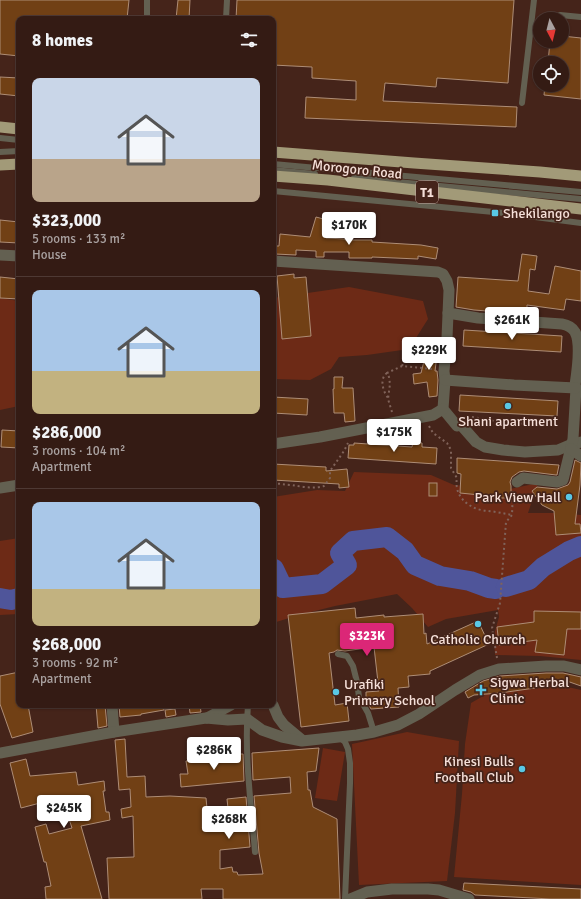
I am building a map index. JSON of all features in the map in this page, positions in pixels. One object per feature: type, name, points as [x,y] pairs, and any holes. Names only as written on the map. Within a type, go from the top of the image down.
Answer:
[{"type":"highway","points":[[0,127],[16,129]]},
{"type":"highway","name":"Morogoro Road","points":[[276,152],[581,176]]},
{"type":"highway","points":[[0,165],[16,164]]},
{"type":"highway","name":"Morogoro Road","points":[[276,176],[328,180],[581,209]]},
{"type":"street","points":[[0,255],[16,256]]},
{"type":"street","points":[[276,261],[438,272],[443,274],[448,290],[448,313],[444,376],[438,412]]},
{"type":"street","points":[[448,313],[478,318],[562,324],[568,325],[572,328],[575,332],[580,348],[575,385],[573,439],[581,456]]},
{"type":"street","points":[[444,376],[514,385],[576,388]]},
{"type":"street","points":[[276,443],[396,422],[438,412],[457,426],[461,425],[476,442],[485,447],[503,450],[545,451],[558,450],[575,445]]},
{"type":"street","points":[[517,482],[523,478],[557,482],[563,480],[575,445]]},
{"type":"street","points":[[0,488],[16,485]]},
{"type":"street","points":[[0,753],[114,732],[206,718],[228,720],[247,719],[262,730],[302,741],[374,732],[398,726],[461,686],[480,676],[499,669],[564,666],[581,670]]},
{"type":"street","points":[[112,708],[114,732]]},
{"type":"street","points":[[206,718],[225,708]]},
{"type":"street","points":[[274,708],[278,717],[284,725],[302,741]]},
{"type":"street","points":[[350,899],[367,892],[392,889],[428,889],[438,890],[469,899]]},
{"type":"lane","points":[[147,0],[147,16]]},
{"type":"lane","points":[[226,16],[227,0]]},
{"type":"lane","points":[[522,103],[534,0]]},
{"type":"lane","points":[[569,16],[581,18]]},
{"type":"lane","points":[[0,138],[16,140]]},
{"type":"lane","points":[[0,152],[16,151]]},
{"type":"lane","name":"Morogoro Road","points":[[276,164],[581,192]]},
{"type":"lane","name":"Morogoro Road","points":[[276,170],[581,199]]},
{"type":"lane","points":[[276,191],[581,222]]},
{"type":"lane","points":[[517,202],[518,215]]},
{"type":"lane","points":[[338,654],[347,656],[353,666],[359,697],[368,713],[374,732]]},
{"type":"lane","points":[[248,708],[248,769],[255,852]]},
{"type":"lane","points":[[339,737],[348,749],[350,763],[345,899]]},
{"type":"path","points":[[402,366],[406,357],[425,339],[447,338]]},
{"type":"path","points":[[396,422],[384,391],[382,379],[384,375],[402,366],[444,376]]},
{"type":"path","points":[[387,373],[390,384],[388,399]]},
{"type":"path","points":[[438,412],[429,426],[433,433],[447,443],[451,450],[451,468],[457,478],[456,484],[458,495],[470,506],[481,510],[512,515]]},
{"type":"path","points":[[457,426],[458,418],[467,416],[505,423],[538,424]]},
{"type":"path","points":[[276,483],[314,488],[324,486],[330,478],[330,471],[347,446],[349,437],[357,429]]},
{"type":"path","points":[[499,669],[492,628],[500,603],[506,522],[512,515],[513,487],[517,482]]},
{"type":"shaded area","points":[[349,287],[423,301],[428,319],[409,349],[339,357],[331,369],[310,380],[276,379],[276,298]]},
{"type":"shaded area","points":[[0,298],[16,301],[16,407],[0,410]]},
{"type":"shaded area","points":[[354,472],[431,475],[454,485],[510,489],[538,483],[528,513],[581,515],[581,660],[540,656],[495,655],[494,635],[499,617],[498,610],[446,619],[428,627],[412,608],[397,594],[335,606],[276,622],[276,497],[317,490],[345,491]]},
{"type":"shaded area","points":[[16,538],[16,614],[0,615],[0,541]]},
{"type":"shaded area","name":"Kinesi Bulls Football Club","points":[[546,682],[581,690],[581,885],[454,877],[465,744],[471,703],[499,687]]},
{"type":"shaded area","points":[[407,732],[459,741],[455,813],[447,881],[359,885],[352,744]]},
{"type":"shaded area","points":[[323,748],[345,752],[337,801],[315,798]]},
{"type":"building","points":[[0,0],[129,0],[127,16],[16,16],[16,56],[0,54]]},
{"type":"building","points":[[178,0],[190,0],[189,16],[176,16]]},
{"type":"building","points":[[237,0],[514,0],[508,83],[437,78],[436,87],[385,83],[383,101],[517,107],[516,127],[305,118],[306,97],[356,100],[356,81],[312,78],[312,67],[276,65],[276,16],[236,16]]},
{"type":"building","points":[[569,37],[581,38],[581,99],[544,95],[544,92],[569,92],[569,56],[549,56],[549,48],[569,48]]},
{"type":"building","points":[[0,77],[16,78],[16,96],[0,94]]},
{"type":"building","points":[[316,217],[331,221],[326,238],[372,240],[372,242],[421,245],[438,248],[436,259],[418,256],[418,259],[372,257],[349,258],[349,252],[324,252],[324,257],[316,257],[316,251],[296,250],[296,255],[276,254],[276,246],[279,246],[280,234],[310,237]]},
{"type":"building","points":[[0,220],[16,222],[16,243],[0,242]]},
{"type":"building","points":[[522,254],[537,256],[535,270],[530,269],[528,291],[549,294],[555,266],[581,271],[581,301],[566,299],[564,310],[527,305],[527,314],[474,310],[456,307],[458,277],[518,281]]},
{"type":"building","points":[[294,274],[294,278],[306,277],[311,336],[282,339],[277,276]]},
{"type":"building","points":[[0,277],[16,279],[16,299],[0,298]]},
{"type":"building","points":[[464,330],[562,336],[561,352],[463,346]]},
{"type":"building","points":[[424,345],[438,347],[435,371],[437,371],[438,380],[437,396],[429,397],[427,382],[414,384],[413,374],[421,373],[425,357],[422,356]]},
{"type":"building","points":[[334,377],[343,377],[342,388],[353,388],[355,421],[345,422],[344,413],[334,413]]},
{"type":"building","name":"Shani apartment","points":[[460,395],[558,401],[557,416],[459,411]]},
{"type":"building","points":[[276,397],[308,399],[307,415],[276,413]]},
{"type":"building","points":[[2,430],[16,431],[16,448],[1,447]]},
{"type":"building","points":[[413,442],[422,443],[422,447],[437,448],[436,464],[348,458],[349,445],[354,445],[354,443],[412,447]]},
{"type":"building","points":[[457,458],[559,465],[557,475],[524,471],[519,472],[512,477],[510,482],[511,498],[480,498],[480,495],[460,493],[461,474],[457,473]]},
{"type":"building","points":[[575,460],[581,463],[575,524],[580,524],[581,533],[556,535],[554,511],[542,505],[532,491],[537,487],[557,489],[568,485]]},
{"type":"building","points":[[276,464],[326,467],[326,471],[347,469],[349,487],[339,488],[339,484],[276,480]]},
{"type":"building","points":[[429,483],[437,483],[437,496],[429,496]]},
{"type":"building","points":[[355,608],[356,618],[384,615],[384,617],[423,614],[424,634],[426,633],[427,644],[478,621],[489,644],[430,671],[430,674],[408,676],[409,687],[398,688],[399,707],[371,709],[366,700],[366,692],[379,691],[374,647],[345,651],[337,650],[329,653],[335,705],[347,703],[349,721],[301,727],[288,615]]},
{"type":"building","points":[[534,611],[581,612],[581,629],[567,629],[564,655],[535,652],[537,640],[499,645],[497,627],[534,622]]},
{"type":"building","points":[[16,673],[16,708],[29,708],[33,732],[12,738],[0,704],[0,676]]},
{"type":"building","points":[[563,673],[581,677],[581,686],[564,680],[536,681],[535,688],[474,695],[468,698],[465,692],[483,681],[500,676]]},
{"type":"building","points":[[96,708],[105,708],[107,726],[98,728]]},
{"type":"building","points":[[119,708],[164,708],[164,710],[141,715],[120,717]]},
{"type":"building","points":[[189,708],[200,708],[201,712],[190,713]]},
{"type":"building","points":[[175,709],[176,715],[166,717],[165,710]]},
{"type":"building","points":[[125,739],[127,777],[145,776],[146,797],[170,796],[206,798],[209,829],[230,827],[227,799],[246,797],[250,847],[220,850],[220,869],[232,867],[233,872],[237,872],[238,875],[263,874],[259,853],[254,796],[291,793],[290,777],[253,780],[252,753],[319,748],[316,771],[307,772],[308,790],[310,790],[313,807],[337,819],[340,899],[223,899],[223,889],[201,889],[202,899],[109,899],[107,858],[134,857],[133,816],[122,818],[121,809],[131,807],[130,789],[119,790],[115,740]]},
{"type":"building","points":[[243,754],[244,781],[181,787],[180,774],[188,774],[186,761],[224,757],[224,755]]},
{"type":"building","points":[[26,759],[30,776],[76,772],[78,785],[104,781],[105,791],[103,791],[106,812],[109,812],[110,820],[81,826],[102,899],[46,899],[45,887],[51,886],[46,862],[44,862],[35,827],[46,824],[49,834],[72,828],[66,810],[44,814],[40,803],[21,808],[10,763]]},
{"type":"building","points":[[464,883],[581,889],[581,899],[475,895],[471,892],[463,890]]},
{"type":"waterway","points":[[276,573],[283,588],[322,584],[347,565],[340,553],[353,541],[387,537],[405,551],[415,565],[440,576],[470,581],[496,589]]},
{"type":"waterway","points":[[506,587],[529,580],[543,567],[569,551],[581,546]]},
{"type":"waterway","points":[[0,598],[11,600],[16,599]]},
{"type":"place","name":"Shekilango","points":[[495,213]]},
{"type":"place","name":"Shani apartment","points":[[508,406]]},
{"type":"place","name":"Park View Hall","points":[[569,497]]},
{"type":"place","name":"Catholic Church","points":[[478,624]]},
{"type":"place","name":"Sigwa Herbal Clinic","points":[[481,690]]},
{"type":"place","name":"Urafiki Primary School","points":[[336,692]]},
{"type":"place","name":"Kinesi Bulls Football Club","points":[[522,769]]}]
